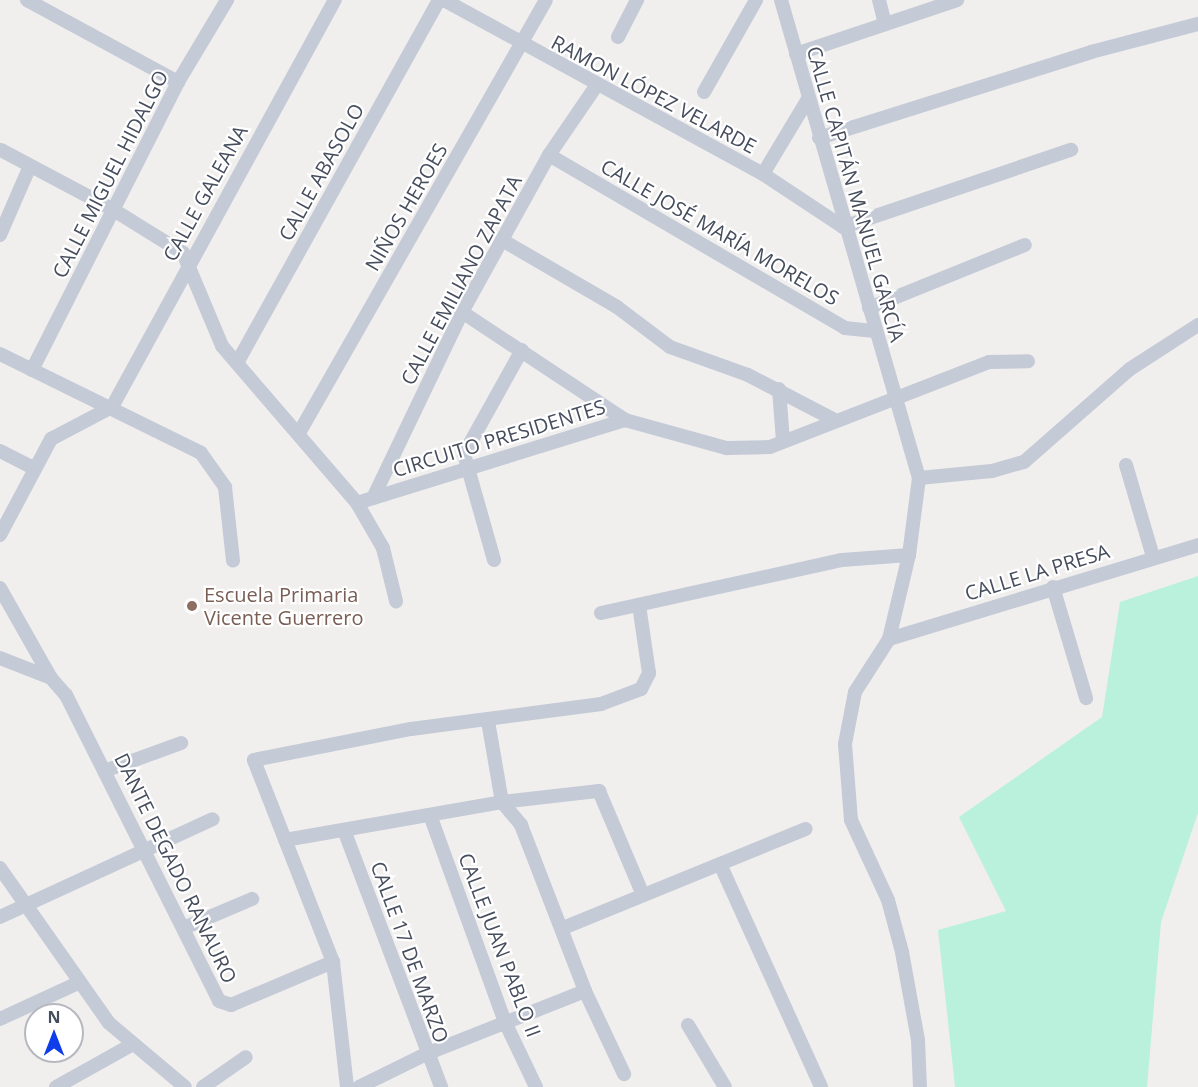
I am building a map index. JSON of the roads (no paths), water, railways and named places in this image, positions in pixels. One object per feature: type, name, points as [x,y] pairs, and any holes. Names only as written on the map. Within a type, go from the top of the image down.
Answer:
[{"type":"street","points":[[27,0],[178,82]]},
{"type":"street","name":"CALLE MIGUEL HIDALGO","points":[[32,370],[178,82],[227,0]]},
{"type":"street","name":"CALLE GALEANA","points":[[112,407],[334,0]]},
{"type":"street","name":"CALLE ABASOLO","points":[[237,363],[439,0]]},
{"type":"street","name":"RAMON LÓPEZ VELARDE","points":[[444,0],[596,86],[764,174],[843,227]]},
{"type":"street","name":"NIÑOS HEROES","points":[[299,433],[546,0]]},
{"type":"street","points":[[618,37],[637,0]]},
{"type":"street","points":[[705,92],[756,0]]},
{"type":"street","name":"CALLE CAPITÁN MANUEL GARCÍA","points":[[781,0],[843,227],[918,478]]},
{"type":"street","points":[[879,0],[885,24]]},
{"type":"street","points":[[796,54],[957,0]]},
{"type":"street","points":[[819,138],[1091,52],[1198,24]]},
{"type":"street","name":"CALLE EMILIANO ZAPATA","points":[[372,498],[462,312],[549,155],[596,86]]},
{"type":"street","points":[[764,174],[808,99]]},
{"type":"street","points":[[1,150],[112,209],[175,246],[188,264],[214,333],[357,503],[383,548],[396,601]]},
{"type":"street","points":[[843,227],[1071,150]]},
{"type":"street","name":"CALLE JOSÉ MARÍA MORELOS","points":[[549,155],[845,328],[875,331]]},
{"type":"street","points":[[0,235],[30,166]]},
{"type":"street","points":[[502,240],[617,307],[670,347],[779,389],[833,419]]},
{"type":"street","points":[[869,308],[1025,245]]},
{"type":"street","points":[[462,312],[625,420]]},
{"type":"street","points":[[920,1087],[918,1040],[902,952],[888,900],[851,820],[845,744],[855,692],[889,639],[909,555],[918,478],[992,471],[1024,462],[1130,369],[1198,325]]},
{"type":"street","points":[[494,560],[465,467],[466,445],[522,350]]},
{"type":"street","points":[[0,354],[183,442],[215,469],[229,505],[233,561]]},
{"type":"street","name":"CIRCUITO PRESIDENTES","points":[[357,503],[465,467],[625,420],[742,450],[783,441],[833,419],[893,399],[989,362],[1028,361]]},
{"type":"street","points":[[779,389],[783,441]]},
{"type":"street","points":[[0,535],[33,468],[51,439],[112,407]]},
{"type":"street","points":[[0,451],[33,468]]},
{"type":"street","points":[[1126,465],[1153,557]]},
{"type":"street","name":"CALLE LA PRESA","points":[[889,639],[1053,587],[1198,545]]},
{"type":"street","points":[[601,613],[842,560],[909,555]]},
{"type":"street","points":[[1053,587],[1086,698]]},
{"type":"street","name":"DANTE DEGADO RANAURO","points":[[0,588],[51,678],[66,695],[107,770],[225,1005],[333,962]]},
{"type":"street","points":[[348,1087],[333,962],[254,760],[411,729],[488,721],[601,704],[641,689],[649,673],[639,605]]},
{"type":"street","points":[[0,658],[51,678]]},
{"type":"street","points":[[488,721],[502,802],[521,825],[563,928],[585,991],[624,1074]]},
{"type":"street","points":[[107,770],[181,743]]},
{"type":"street","points":[[285,840],[502,802],[599,790],[643,895]]},
{"type":"street","name":"CALLE JUAN PABLO II","points":[[430,815],[505,1022],[536,1087]]},
{"type":"street","points":[[0,917],[213,819]]},
{"type":"street","points":[[563,928],[806,829]]},
{"type":"street","name":"CALLE 17 DE MARZO","points":[[344,830],[426,1054],[441,1087]]},
{"type":"street","points":[[720,864],[821,1087]]},
{"type":"street","points":[[0,868],[109,1023],[185,1087]]},
{"type":"street","points":[[186,927],[252,899]]},
{"type":"street","points":[[0,1019],[80,982]]},
{"type":"street","points":[[359,1087],[388,1080],[426,1054],[585,991]]},
{"type":"street","points":[[688,1025],[725,1087]]},
{"type":"street","points":[[56,1087],[133,1044]]},
{"type":"street","points":[[203,1087],[246,1057]]},
{"type":"place","name":"Escuela Primaria Vicente Guerrero","points":[[192,606]]}]
